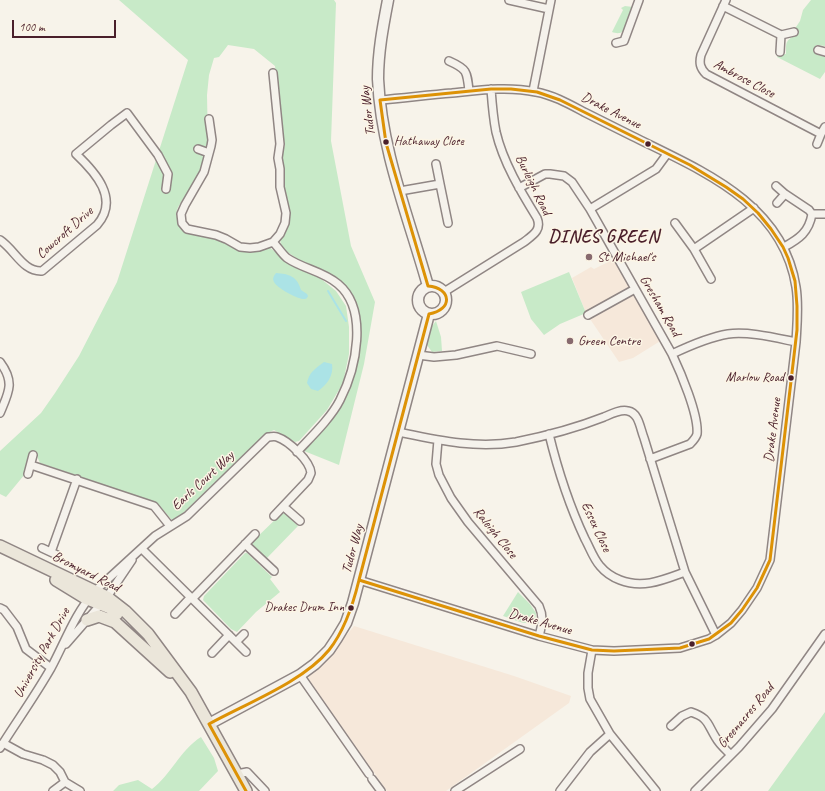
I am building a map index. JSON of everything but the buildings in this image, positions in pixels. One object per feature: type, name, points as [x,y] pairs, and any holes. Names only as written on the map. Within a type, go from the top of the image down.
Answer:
[{"type":"main road","name":"Bromyard Road","points":[[0,546],[91,595],[125,611],[148,634],[191,692],[246,791]]},
{"type":"main road","points":[[86,620],[100,616],[115,622],[191,692]]},
{"type":"street","name":"Tudor Way","points":[[388,0],[380,40],[378,77],[386,143],[428,286]]},
{"type":"street","points":[[508,0],[549,9]]},
{"type":"street","points":[[533,91],[551,0]]},
{"type":"street","points":[[616,43],[624,41],[638,0]]},
{"type":"street","points":[[725,3],[781,35],[794,32]]},
{"type":"street","name":"Ambrose Close","points":[[725,3],[701,55],[700,64],[702,70],[706,74],[821,134]]},
{"type":"street","points":[[780,52],[781,35]]},
{"type":"street","points":[[449,62],[462,67],[467,75],[469,91]]},
{"type":"street","points":[[209,119],[212,140],[209,153],[204,172],[185,205],[182,214],[182,222],[187,229],[226,239],[240,247],[259,247],[273,242],[280,234],[285,224],[286,213],[280,187],[280,169],[278,158],[280,144],[273,73]]},
{"type":"street","name":"Drake Avenue","points":[[359,580],[539,636],[592,650],[614,651],[680,648],[709,639],[716,635],[731,623],[742,610],[757,588],[770,560],[796,342],[798,312],[796,287],[784,247],[768,222],[733,190],[667,154],[560,100],[533,91],[511,88],[491,89],[380,100]]},
{"type":"street","name":"Burleigh Road","points":[[444,292],[535,234],[538,228],[539,223],[519,188],[496,133],[491,89]]},
{"type":"street","name":"Cowcroft Drive","points":[[0,240],[30,269],[42,271],[97,225],[105,215],[107,208],[103,186],[90,168],[76,154],[127,113],[158,155],[168,174],[166,189]]},
{"type":"street","points":[[817,144],[825,127]]},
{"type":"street","points":[[198,150],[209,153]]},
{"type":"street","points":[[590,209],[656,169],[667,154]]},
{"type":"street","points":[[436,164],[448,223]]},
{"type":"street","name":"Gresham Road","points":[[519,188],[545,174],[564,176],[572,182],[590,209],[672,354],[682,376],[692,405],[696,434],[694,440],[690,444],[650,458]]},
{"type":"street","points":[[400,191],[440,184]]},
{"type":"street","points":[[776,186],[812,214],[825,214]]},
{"type":"street","points":[[776,203],[785,194]]},
{"type":"street","points":[[694,248],[754,208]]},
{"type":"street","points":[[784,247],[807,230],[812,214]]},
{"type":"street","points":[[675,223],[694,248],[695,253],[711,279]]},
{"type":"street","points":[[273,242],[288,258],[331,278],[340,285],[349,297],[355,311],[357,326],[356,344],[352,366],[347,384],[339,402],[322,425],[297,452],[308,464],[311,473],[308,480],[274,516]]},
{"type":"street","points":[[434,285],[444,292],[446,305],[442,311],[436,314],[429,314],[422,310],[418,304],[418,297],[421,290],[428,286],[434,285]]},
{"type":"street","points":[[588,315],[635,289]]},
{"type":"street","name":"Tudor Way","points":[[209,724],[300,675],[315,664],[329,650],[346,623],[353,603],[429,314]]},
{"type":"street","points":[[672,354],[691,345],[728,334],[743,334],[796,342]]},
{"type":"street","points":[[418,355],[434,357],[497,346],[531,354]]},
{"type":"street","points":[[0,362],[7,372],[9,385],[0,413]]},
{"type":"street","points":[[398,432],[438,440],[491,444],[515,442],[549,434],[586,424],[623,410],[627,410],[634,414],[637,417],[685,572],[716,635]]},
{"type":"street","name":"Essex Close","points":[[549,434],[567,496],[592,552],[600,566],[619,580],[644,584],[658,582],[685,572]]},
{"type":"street","name":"Earls Court Way","points":[[60,651],[103,600],[135,556],[155,536],[187,516],[268,438],[275,437],[285,441],[297,452]]},
{"type":"street","name":"Raleigh Close","points":[[438,440],[436,464],[439,475],[451,498],[468,522],[539,606],[543,620],[539,636]]},
{"type":"street","points":[[28,474],[33,455]]},
{"type":"street","points":[[31,464],[154,506],[170,526]]},
{"type":"street","points":[[42,548],[54,553],[77,480]]},
{"type":"street","points":[[284,507],[300,521]]},
{"type":"street","points":[[175,614],[255,534]]},
{"type":"street","points":[[245,544],[274,571]]},
{"type":"street","points":[[142,549],[246,652]]},
{"type":"street","name":"Earls Court Way","points":[[91,595],[112,577],[126,562],[135,556]]},
{"type":"street","name":"University Park Drive","points":[[2,746],[40,688],[74,622],[91,595]]},
{"type":"street","points":[[0,608],[4,610],[17,627],[26,649],[51,668]]},
{"type":"street","points":[[236,642],[244,634]]},
{"type":"street","name":"Greenacres Road","points":[[695,791],[731,755],[772,709],[825,634]]},
{"type":"street","points":[[212,653],[229,635]]},
{"type":"street","points":[[592,650],[588,673],[590,699],[610,734],[656,791]]},
{"type":"street","points":[[300,675],[381,791]]},
{"type":"street","points":[[671,726],[682,716],[691,712],[700,715],[707,721],[716,740],[731,755]]},
{"type":"street","points":[[560,791],[590,752],[610,734]]},
{"type":"street","points":[[2,746],[53,765],[60,772],[66,782],[80,791]]},
{"type":"street","points":[[455,791],[520,749]]},
{"type":"street","points":[[237,774],[247,772],[265,791]]},
{"type":"street","points":[[52,791],[66,782]]},
{"type":"shaded area","points":[[616,258],[662,340],[633,358],[619,362],[586,313],[572,278],[591,267],[594,269]]},
{"type":"shaded area","points":[[354,626],[514,676],[571,696],[569,703],[446,791],[387,791],[307,677],[323,664]]},
{"type":"green space","points":[[119,0],[334,0],[336,3],[331,141],[351,246],[375,302],[364,364],[339,465],[304,451],[337,409],[353,372],[356,307],[350,292],[341,282],[320,269],[299,260],[281,246],[280,238],[286,229],[288,218],[287,200],[283,183],[284,167],[282,154],[285,145],[281,127],[275,66],[254,49],[228,45],[219,57],[214,58],[209,75],[207,95],[208,145],[202,148],[197,147],[195,152],[202,155],[204,162],[202,169],[177,210],[178,221],[183,231],[219,240],[234,248],[248,252],[263,247],[269,247],[295,267],[320,278],[336,291],[346,306],[349,327],[349,354],[343,383],[327,410],[299,441],[295,442],[274,430],[265,434],[176,520],[172,520],[157,503],[40,463],[36,454],[31,452],[25,474],[6,497],[0,494],[0,451],[41,413],[55,393],[79,356],[117,282],[188,60]]},
{"type":"green space","points":[[811,0],[825,0],[825,46],[816,45],[815,54],[825,57],[825,72],[820,79],[777,57],[778,55],[786,54],[787,41],[797,34],[796,27],[800,21],[803,10]]},
{"type":"green space","points":[[625,6],[633,7],[624,30],[621,33],[612,32],[623,10],[621,8]]},
{"type":"green space","points":[[569,272],[586,313],[560,324],[544,335],[531,319],[521,292]]},
{"type":"green space","points":[[436,321],[441,337],[442,351],[432,352],[427,345],[429,330]]},
{"type":"green space","points":[[282,513],[286,514],[298,526],[266,559],[253,546],[252,542]]},
{"type":"green space","points":[[245,553],[247,553],[272,577],[270,579],[280,592],[256,612],[237,632],[231,629],[203,600],[204,596]]},
{"type":"green space","points":[[518,592],[530,604],[536,613],[535,622],[523,623],[503,616]]},
{"type":"green space","points":[[825,712],[825,791],[768,791]]},
{"type":"green space","points":[[201,737],[214,758],[218,771],[199,791],[113,791],[119,785],[138,780],[152,789],[165,777],[181,755]]},
{"type":"water","points":[[276,273],[289,275],[295,279],[301,290],[307,294],[307,298],[301,299],[279,287],[273,281]]},
{"type":"water","points":[[324,362],[332,364],[331,376],[324,386],[318,391],[311,389],[307,383],[309,376]]},
{"type":"waterway","points":[[328,291],[346,321]]},
{"type":"transit line","points":[[491,89],[511,89],[537,92],[560,100],[690,165],[726,187],[743,199],[758,213],[771,229],[783,247],[788,258],[795,281],[797,330],[770,560],[757,588],[742,610],[731,623],[709,639],[680,648],[614,651],[592,650],[539,636],[359,580],[429,314],[437,312],[446,304],[445,295],[442,291],[428,286],[386,143],[380,100],[491,89]]},
{"type":"transit line","points":[[246,791],[209,724],[273,692],[318,662],[329,650],[340,634],[351,608],[359,580]]},
{"type":"place","name":"Hathaway Close","points":[[386,142]]},
{"type":"place","name":"St Michael's","points":[[589,257]]},
{"type":"place","name":"Green Centre","points":[[570,341]]},
{"type":"place","name":"Marlow Road","points":[[791,378]]},
{"type":"place","name":"Drakes Drum Inn","points":[[351,608]]},
{"type":"district","name":"DINES GREEN","points":[[604,237]]}]
